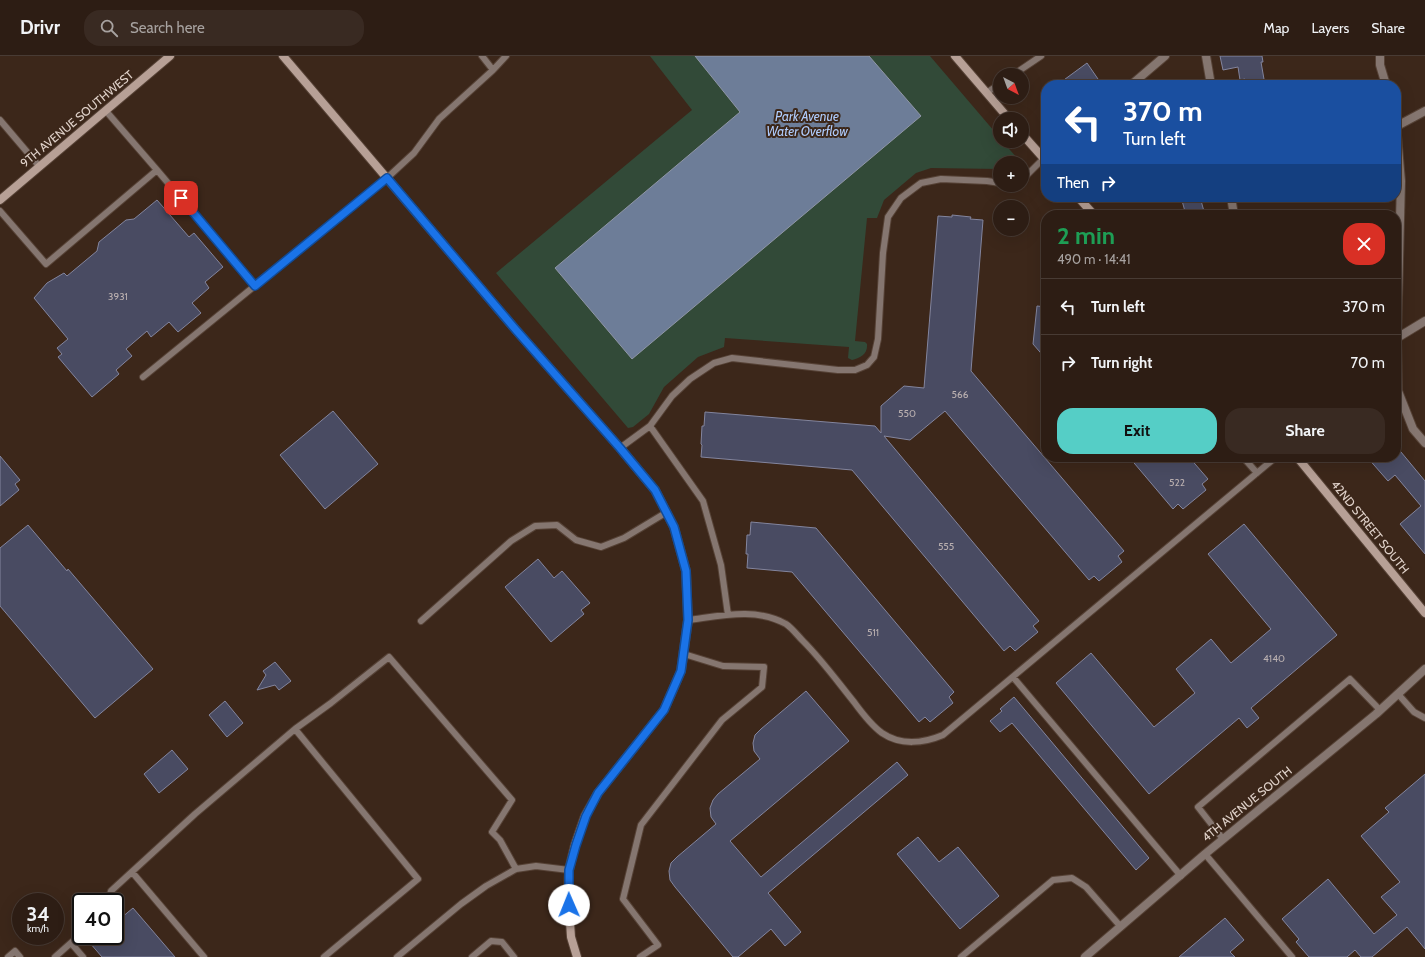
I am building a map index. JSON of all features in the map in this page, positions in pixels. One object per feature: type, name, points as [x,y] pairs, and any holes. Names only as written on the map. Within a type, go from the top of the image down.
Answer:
[{"type":"street","name":"9TH AVENUE SOUTHWEST","points":[[0,200],[170,56]]},
{"type":"street","points":[[283,56],[516,330],[655,490],[674,527],[686,571],[688,620],[681,671],[664,710],[598,793],[588,810],[569,870],[568,892],[571,937],[577,957]]},
{"type":"street","points":[[955,56],[1003,112]]},
{"type":"street","points":[[1136,80],[1165,56]]},
{"type":"street","points":[[1206,56],[1210,80]]},
{"type":"street","points":[[1380,56],[1380,65],[1384,80]]},
{"type":"street","points":[[1401,123],[1425,111]]},
{"type":"street","points":[[1029,141],[1041,154]]},
{"type":"street","points":[[1082,202],[1090,210]]},
{"type":"street","points":[[1401,336],[1425,321]]},
{"type":"street","points":[[1401,399],[1413,429],[1425,443]]},
{"type":"street","name":"42ND STREET SOUTH","points":[[1301,462],[1425,613]]},
{"type":"street","name":"4TH AVENUE SOUTH","points":[[1091,955],[1205,854],[1380,710],[1425,669]]},
{"type":"lane","points":[[482,56],[493,70]]},
{"type":"lane","points":[[143,377],[387,178],[414,153],[439,119],[493,70],[506,56]]},
{"type":"lane","points":[[1023,68],[1041,56]]},
{"type":"lane","points":[[986,93],[993,88]]},
{"type":"lane","points":[[106,111],[255,286]]},
{"type":"lane","points":[[1,123],[39,166]]},
{"type":"lane","points":[[1029,173],[1041,162]]},
{"type":"lane","points":[[0,211],[46,264],[157,170]]},
{"type":"lane","points":[[620,448],[650,426],[672,396],[690,379],[714,362],[732,358],[838,370],[855,370],[867,365],[874,357],[878,339],[883,253],[888,217],[901,198],[921,183],[941,179],[993,182]]},
{"type":"lane","points":[[650,426],[703,501],[721,565],[728,615]]},
{"type":"lane","points":[[1247,462],[1257,473]]},
{"type":"lane","points":[[688,620],[750,613],[772,618],[787,624],[813,651],[868,719],[883,734],[900,741],[915,743],[932,740],[943,735],[1270,462]]},
{"type":"lane","points":[[421,621],[512,541],[535,526],[558,525],[576,540],[600,547],[624,538],[667,512]]},
{"type":"lane","points":[[640,957],[658,945],[622,899],[641,825],[722,720],[762,687],[764,667],[723,666],[684,654]]},
{"type":"lane","points":[[110,893],[195,814],[295,729],[331,703],[389,657],[512,800],[492,832],[500,840],[516,869]]},
{"type":"lane","points":[[1013,677],[1181,876]]},
{"type":"lane","points":[[1223,839],[1198,807],[1350,679],[1380,710]]},
{"type":"lane","points":[[1398,694],[1414,712],[1425,718]]},
{"type":"lane","points":[[295,729],[418,879],[324,957]]},
{"type":"lane","points":[[1205,854],[1292,957]]},
{"type":"lane","points":[[397,957],[461,904],[486,886],[516,869],[536,866],[569,870]]},
{"type":"lane","points":[[132,872],[204,957]]},
{"type":"lane","points":[[961,957],[1053,880],[1072,878],[1086,887],[1122,926]]},
{"type":"lane","points":[[472,957],[491,941],[502,942],[514,957]]},
{"type":"lane","points":[[54,957],[71,943],[83,957]]},
{"type":"lane","points":[[8,957],[15,951],[20,957]]},
{"type":"green space","points":[[650,56],[930,56],[993,130],[993,148],[1008,148],[1015,156],[993,156],[993,169],[931,168],[916,173],[884,200],[877,218],[867,218],[855,341],[865,342],[867,344],[865,353],[861,357],[852,360],[848,358],[849,347],[725,338],[724,347],[698,357],[664,387],[649,414],[633,427],[628,428],[496,273],[692,110]]},
{"type":"water","name":"Park Avenue Water Overflow","points":[[695,56],[869,56],[921,116],[632,359],[555,268],[740,112]]},
{"type":"building","points":[[1220,56],[1262,56],[1263,62],[1261,62],[1264,80],[1240,80],[1238,67],[1223,70]]},
{"type":"building","points":[[1087,63],[1098,79],[1096,80],[1064,80]]},
{"type":"building","points":[[157,200],[189,237],[194,233],[223,267],[205,282],[209,288],[192,303],[201,313],[178,332],[169,322],[151,337],[147,331],[126,349],[132,356],[116,370],[119,374],[92,397],[58,357],[62,354],[57,348],[68,339],[34,298],[47,283],[64,273],[67,276],[97,251],[99,242],[126,220],[134,219]]},
{"type":"building","points":[[1182,202],[1201,202],[1204,210],[1185,210]]},
{"type":"building","points":[[952,215],[983,220],[971,371],[1041,453],[1041,462],[1048,462],[1124,551],[1118,556],[1122,562],[1099,581],[1094,576],[1089,580],[945,411],[910,440],[884,436],[1039,621],[1033,626],[1038,632],[1015,651],[1010,646],[1004,651],[852,470],[701,457],[702,426],[704,426],[705,412],[875,426],[881,433],[881,406],[904,386],[924,388],[938,216],[952,217]]},
{"type":"building","points":[[1037,306],[1041,306],[1041,353],[1033,344]]},
{"type":"building","points":[[333,411],[378,464],[325,509],[280,455]]},
{"type":"building","points":[[1401,452],[1425,481],[1425,554],[1400,524],[1421,506],[1395,475],[1388,481],[1371,462],[1401,462]]},
{"type":"building","points":[[0,456],[20,480],[15,484],[19,490],[0,506]]},
{"type":"building","points":[[1133,462],[1193,462],[1208,479],[1202,484],[1206,490],[1183,509],[1178,504],[1173,509]]},
{"type":"building","points":[[751,522],[816,528],[954,692],[949,697],[953,703],[930,722],[925,717],[919,722],[792,572],[747,568],[747,535],[750,535]]},
{"type":"building","points":[[1244,524],[1337,635],[1251,708],[1259,718],[1247,728],[1239,718],[1149,794],[1056,683],[1091,653],[1154,727],[1195,693],[1176,669],[1211,639],[1231,663],[1271,629],[1208,554]]},
{"type":"building","points":[[28,525],[67,571],[68,569],[153,669],[95,718],[0,606],[0,548]]},
{"type":"building","points":[[538,559],[554,578],[562,571],[590,603],[581,610],[584,614],[551,642],[505,587]]},
{"type":"building","points":[[275,662],[291,681],[279,690],[275,685],[257,690],[266,675],[263,671]]},
{"type":"building","points":[[806,691],[849,741],[730,841],[761,877],[897,762],[908,775],[768,893],[801,932],[785,946],[771,929],[738,957],[733,957],[670,880],[669,871],[671,863],[716,824],[711,817],[710,808],[713,800],[718,794],[760,759],[754,751],[753,743],[755,735]]},
{"type":"building","points":[[1014,697],[1149,858],[1136,870],[1012,723],[1000,732],[990,721],[1002,711],[1000,709]]},
{"type":"building","points":[[225,701],[243,723],[227,737],[209,715]]},
{"type":"building","points":[[172,750],[188,769],[159,793],[144,774]]},
{"type":"building","points":[[1425,774],[1425,949],[1407,927],[1372,957],[1361,957],[1355,950],[1347,957],[1309,957],[1296,942],[1299,939],[1282,919],[1328,879],[1374,934],[1397,915],[1381,897],[1400,882],[1361,836],[1389,812],[1385,808]]},
{"type":"building","points":[[918,837],[939,862],[958,847],[999,896],[960,929],[897,854]]},
{"type":"building","points":[[133,908],[175,957],[102,957],[92,945],[124,945],[124,916]]},
{"type":"building","points":[[1225,918],[1244,940],[1230,952],[1235,957],[1179,957]]},
{"type":"route","points":[[181,198],[255,286],[387,178],[655,490],[674,527],[686,571],[688,620],[681,671],[664,710],[598,793],[586,816],[569,870],[569,905]]}]
